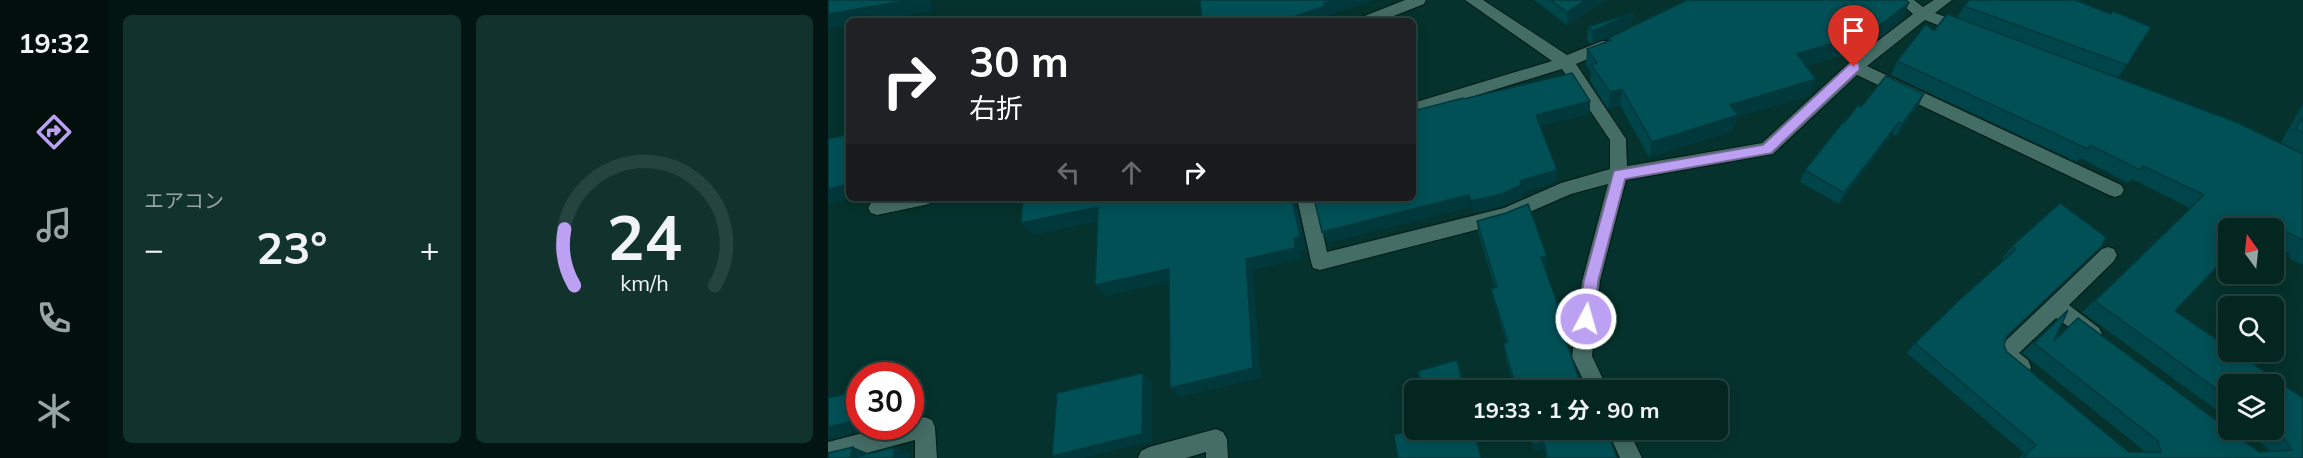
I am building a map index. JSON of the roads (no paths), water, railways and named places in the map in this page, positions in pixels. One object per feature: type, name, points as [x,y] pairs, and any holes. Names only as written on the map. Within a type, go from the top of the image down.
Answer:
[{"type":"street","points":[[1374,18],[1419,0]]},
{"type":"street","points":[[1472,0],[1566,62],[1618,139],[1619,174],[1591,281],[1582,357],[1593,380]]},
{"type":"street","points":[[1904,0],[1923,14],[1976,34]]},
{"type":"street","points":[[1307,201],[1320,262],[1507,215],[1567,188],[1619,174],[1767,149],[1854,67],[1945,0]]},
{"type":"street","points":[[1416,108],[1566,62],[1619,39]]},
{"type":"street","points":[[1854,67],[2115,190]]},
{"type":"street","points":[[878,208],[911,201]]},
{"type":"street","points":[[2033,377],[2005,354],[2108,255]]},
{"type":"street","points":[[2055,306],[2111,348]]},
{"type":"street","points":[[828,453],[925,427],[926,458]]},
{"type":"street","points":[[1149,458],[1216,439],[1217,458]]},
{"type":"street","points":[[1622,440],[1631,458]]}]
